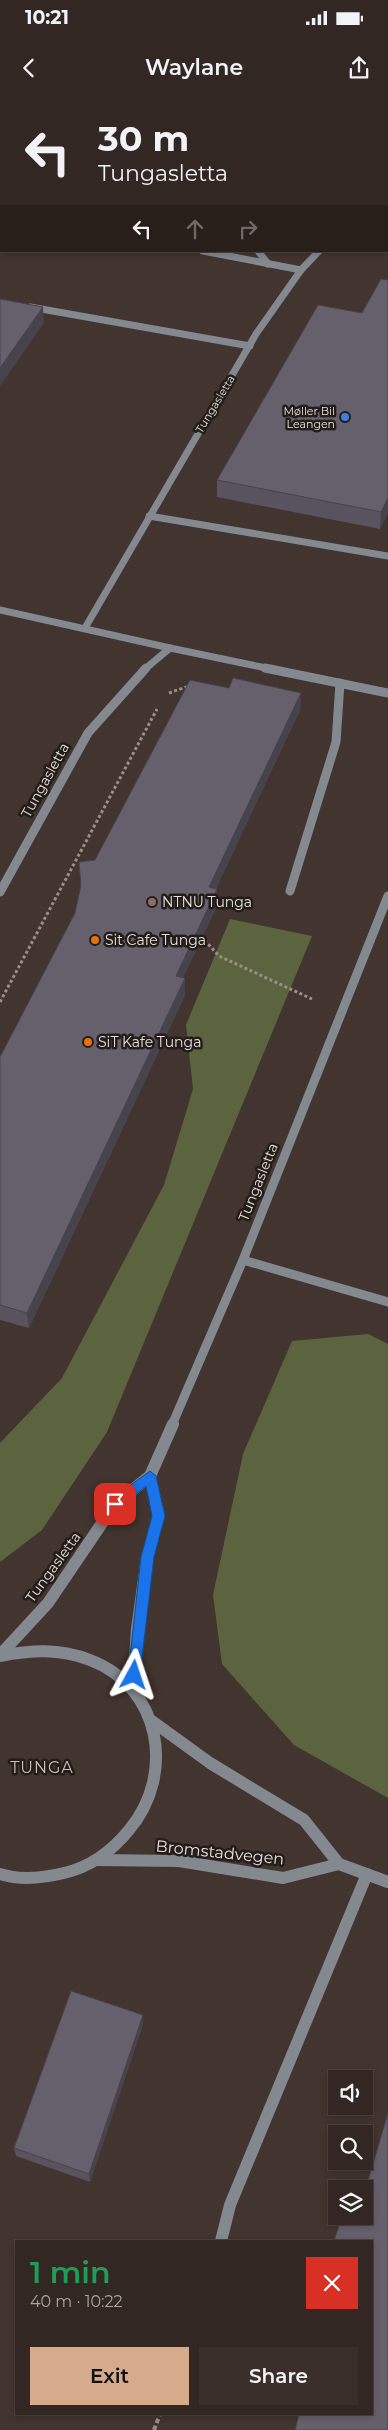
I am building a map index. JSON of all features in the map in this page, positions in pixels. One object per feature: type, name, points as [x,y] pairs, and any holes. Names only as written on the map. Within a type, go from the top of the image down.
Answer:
[{"type":"street","points":[[208,252],[301,270]]},
{"type":"street","points":[[259,252],[268,264]]},
{"type":"street","name":"Tungasletta","points":[[85,628],[250,346],[301,270],[318,252]]},
{"type":"street","points":[[19,305],[250,346]]},
{"type":"street","points":[[149,516],[388,556]]},
{"type":"street","points":[[0,610],[170,648],[388,693]]},
{"type":"street","name":"Tungasletta","points":[[0,892],[88,733],[140,673],[170,648]]},
{"type":"street","points":[[290,891],[336,742],[340,683]]},
{"type":"street","name":"Tungasletta","points":[[0,1656],[48,1603],[115,1504],[150,1476],[243,1260],[388,896]]},
{"type":"street","points":[[243,1260],[388,1302]]},
{"type":"street","points":[[133,1690],[138,1630],[148,1557],[158,1516],[150,1476]]},
{"type":"street","points":[[0,1656],[35,1650],[71,1653],[105,1667],[133,1690],[152,1721],[158,1756],[153,1792],[137,1824],[111,1851],[79,1870],[42,1878],[0,1874]]},
{"type":"street","points":[[152,1721],[210,1763],[304,1820],[339,1864],[388,1882]]},
{"type":"street","name":"Bromstadvegen","points":[[96,1860],[179,1861],[283,1878],[339,1864]]},
{"type":"street","points":[[220,2240],[230,2205],[367,1874]]},
{"type":"path","points":[[165,694],[197,684]]},
{"type":"path","points":[[0,1002],[160,703]]},
{"type":"path","points":[[201,936],[219,956],[341,1012]]},
{"type":"path","points":[[154,2430],[160,2415]]},
{"type":"green space","points":[[230,919],[312,936],[107,1432],[42,1530],[0,1562],[0,1443],[62,1378],[164,1185],[193,1089],[186,1025]]},
{"type":"green space","points":[[368,1334],[388,1344],[388,1798],[294,1745],[222,1664],[213,1595],[243,1454],[292,1341]]},
{"type":"building","points":[[381,279],[388,280],[388,498],[381,512],[217,480],[318,305],[362,313]]},
{"type":"building","points":[[0,299],[43,307],[0,368]]},
{"type":"building","points":[[233,678],[301,693],[209,887],[217,889],[176,976],[185,978],[27,1313],[0,1305],[0,1057],[75,913],[81,885],[79,862],[95,860],[190,680],[229,688]]},
{"type":"building","points":[[71,1991],[143,2015],[89,2174],[14,2148]]},
{"type":"building","points":[[388,2113],[388,2430],[295,2430],[299,2415],[373,2415],[373,2240],[334,2240],[339,2225],[373,2225],[373,2180],[368,2180],[371,2170],[373,2170],[373,2164]]},
{"type":"place","name":"Møller Bil Leangen","points":[[345,417]]},
{"type":"place","name":"NTNU Tunga","points":[[152,902]]},
{"type":"place","name":"Sit Cafe Tunga","points":[[95,940]]},
{"type":"place","name":"SiT Kafe Tunga","points":[[88,1042]]},
{"type":"district","name":"TUNGA","points":[[42,1767]]},
{"type":"route","points":[[115,1504],[150,1476],[158,1516],[148,1557],[134,1675]]}]
